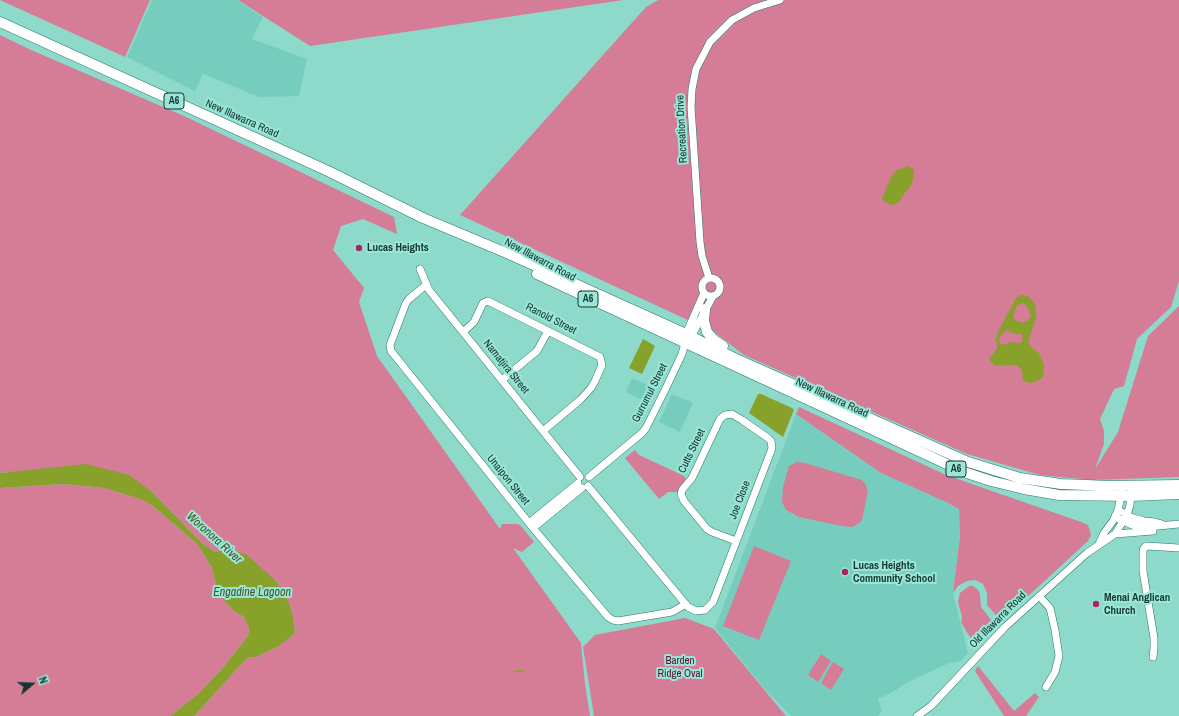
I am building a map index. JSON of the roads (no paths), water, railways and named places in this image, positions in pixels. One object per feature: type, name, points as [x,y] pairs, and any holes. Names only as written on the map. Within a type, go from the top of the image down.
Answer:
[{"type":"highway","name":"New Illawarra Road","points":[[0,22],[328,171],[423,218],[494,249],[507,258],[554,283],[734,358],[968,462],[1014,476],[1041,481],[1126,491],[1179,494]]},
{"type":"highway","points":[[705,309],[704,321],[706,332],[723,346],[734,358]]},
{"type":"highway","name":"New Illawarra Road","points":[[687,338],[964,472],[991,481],[1059,495],[1126,491],[1179,485]]},
{"type":"street","name":"Recreation Drive","points":[[708,278],[700,242],[691,107],[692,89],[696,68],[710,42],[732,20],[754,8],[780,0]]},
{"type":"street","name":"Namatjira Street","points":[[420,269],[426,285],[543,431],[582,483],[686,604],[692,609],[700,611]]},
{"type":"street","points":[[708,278],[717,279],[720,283],[719,292],[713,296],[687,338],[704,293],[702,286],[704,281],[708,278]]},
{"type":"street","name":"Unaipon Street","points":[[426,285],[406,303],[390,345],[391,351],[531,526],[608,617],[613,620],[618,621],[672,612],[686,604]]},
{"type":"street","points":[[704,293],[713,296]]},
{"type":"street","name":"Ranold Street","points":[[463,332],[474,322],[482,305],[485,302],[492,302],[598,355],[602,362],[596,381],[586,395],[543,431]]},
{"type":"street","points":[[502,380],[537,351],[548,331]]},
{"type":"street","name":"Gurrumul Street","points":[[582,483],[590,483],[589,477],[642,434],[682,354],[687,338]]},
{"type":"street","name":"Joe Close","points":[[700,611],[708,608],[713,602],[772,445],[768,438],[739,418],[732,414],[725,415]]},
{"type":"street","name":"Cutts Street","points":[[725,415],[720,419],[692,478],[682,490],[681,494],[684,501],[707,529],[736,541]]},
{"type":"street","points":[[531,526],[582,483]]},
{"type":"street","name":"Old Illawarra Road","points":[[1099,544],[1104,533],[1115,517],[1126,491]]},
{"type":"street","name":"Old Illawarra Road","points":[[917,716],[930,706],[1005,627],[1099,544],[1115,534],[1127,515],[1130,505],[1126,491]]},
{"type":"street","name":"Old Illawarra Road","points":[[1118,510],[1144,521],[1155,522],[1166,526]]},
{"type":"street","name":"Old Illawarra Road","points":[[1115,517],[1140,527],[1179,524]]},
{"type":"street","name":"Old Illawarra Road","points":[[1115,534],[1152,531],[1166,526]]},
{"type":"street","points":[[1153,657],[1154,638],[1143,560],[1145,548],[1153,546],[1179,548]]},
{"type":"street","points":[[1039,596],[1050,608],[1059,656],[1056,672],[1046,687]]},
{"type":"water","points":[[908,166],[914,170],[913,180],[900,201],[892,205],[883,201],[882,199],[891,177],[897,170]]},
{"type":"water","points":[[1021,295],[1028,296],[1035,304],[1036,318],[1028,342],[1032,348],[1039,353],[1044,364],[1043,377],[1038,381],[1029,383],[1023,381],[1022,370],[1017,365],[995,366],[989,359],[997,349],[997,334],[1016,298]],"holes":[[[1022,303],[1026,305],[1031,315],[1028,321],[1023,323],[1016,321],[1013,316],[1016,307]],[[1007,330],[1012,333],[1021,334],[1023,337],[1022,342],[1012,342],[1004,345],[1000,343],[999,339],[1001,335]]]},
{"type":"water","points":[[643,339],[655,346],[642,374],[629,368]]},
{"type":"water","points":[[758,394],[761,394],[794,410],[783,437],[749,413]]},
{"type":"water","name":"Engadine Lagoon","points":[[86,464],[129,475],[151,491],[203,544],[215,552],[229,549],[247,555],[276,581],[289,603],[293,616],[295,633],[281,645],[256,657],[248,657],[194,716],[170,716],[197,695],[221,670],[248,636],[249,628],[244,617],[234,611],[217,589],[212,568],[198,545],[152,505],[140,499],[104,488],[64,484],[0,488],[0,473]]},
{"type":"waterway","points":[[514,671],[524,671]]},
{"type":"place","name":"Lucas Heights","points":[[359,248]]},
{"type":"place","name":"Lucas Heights Community School","points":[[845,572]]},
{"type":"place","name":"Menai Anglican Church","points":[[1096,604]]},
{"type":"water label","name":"Woronora River","points":[[214,538]]},
{"type":"park label","name":"Barden Ridge Oval","points":[[680,667]]}]
